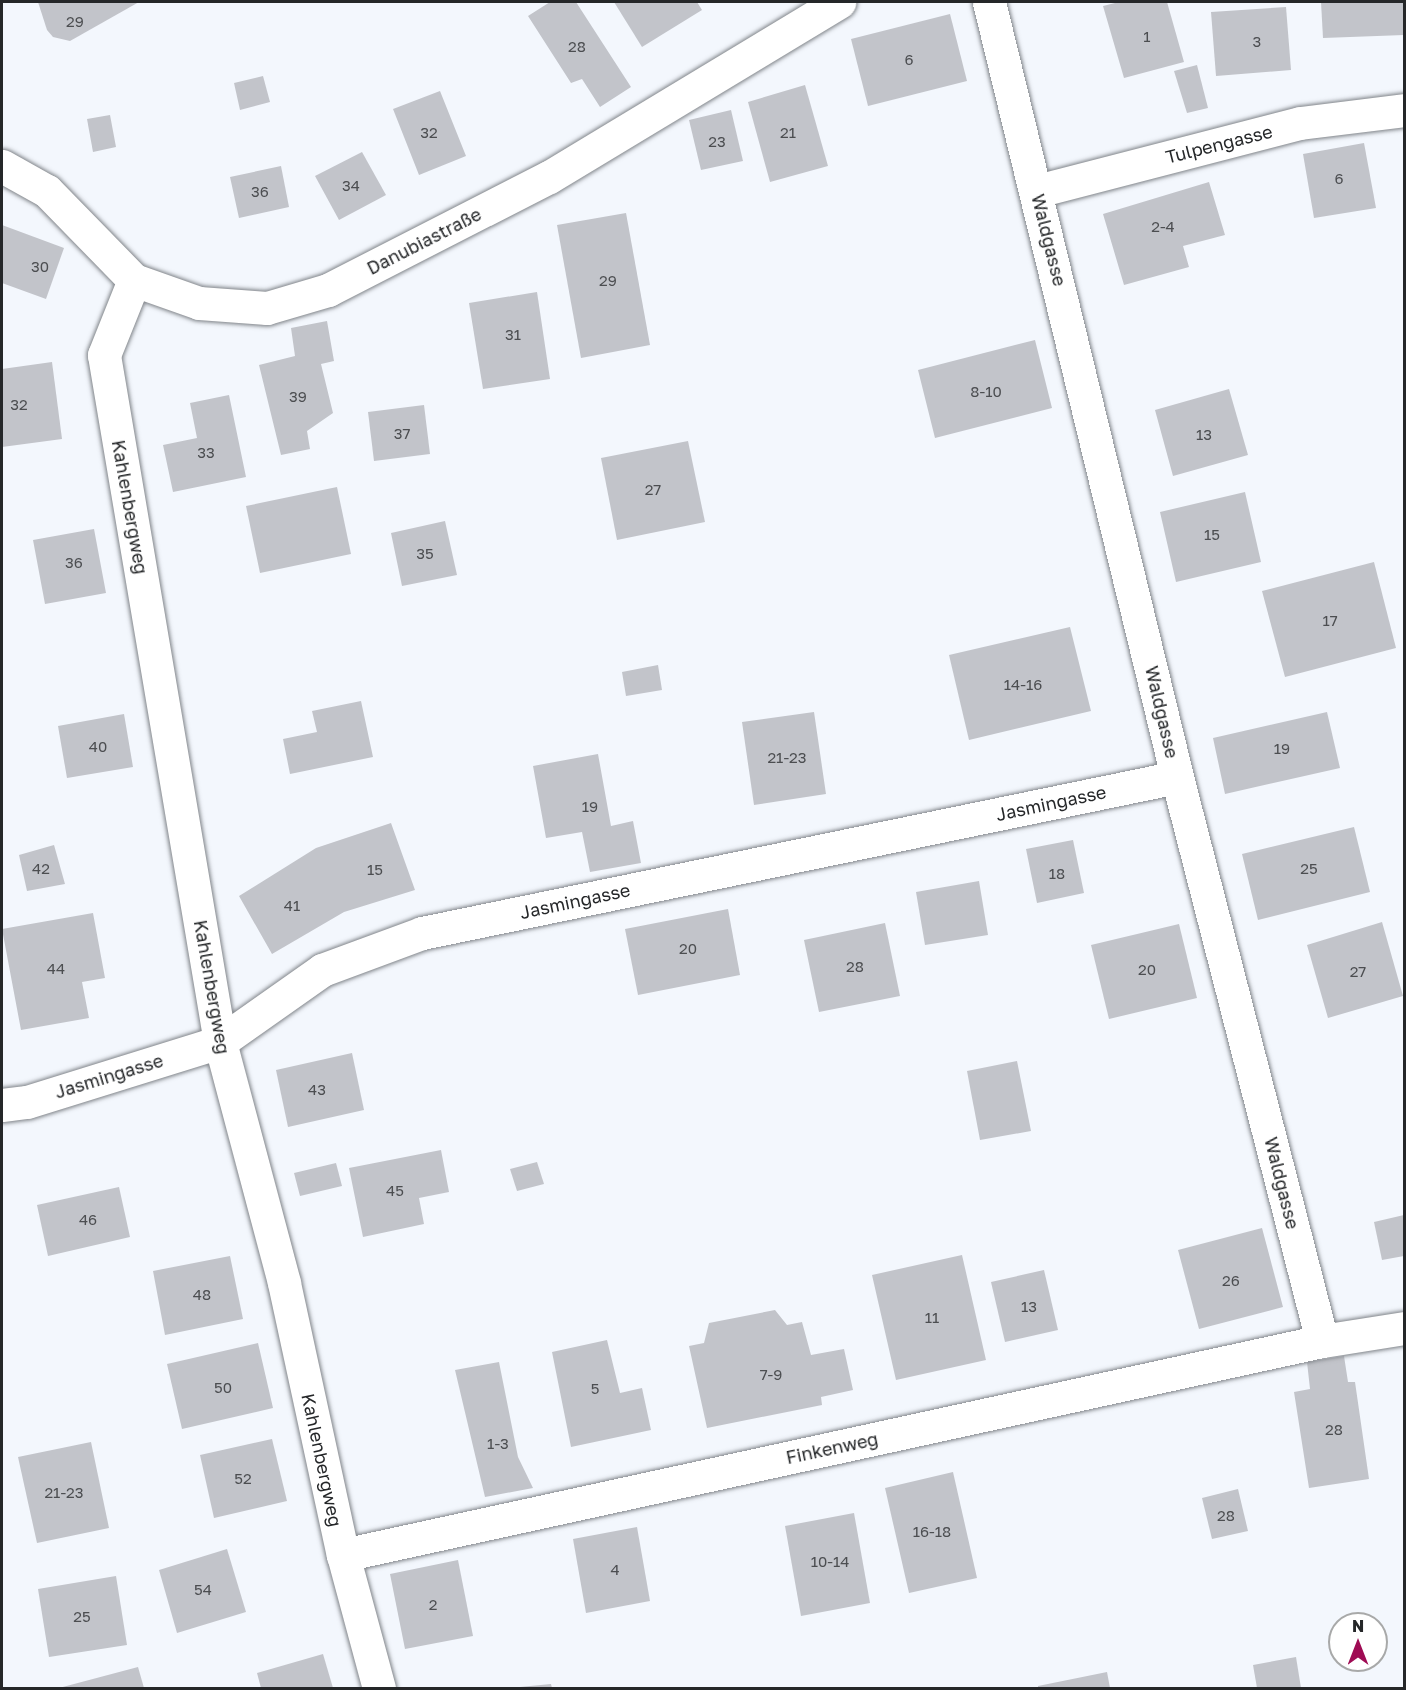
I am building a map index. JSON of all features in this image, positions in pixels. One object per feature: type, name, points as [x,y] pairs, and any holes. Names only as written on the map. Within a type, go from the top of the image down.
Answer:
[{"type":"street","name":"Danubiastraße","points":[[5,167],[47,191],[134,280],[199,303],[267,308],[328,290],[549,177],[839,2]]},
{"type":"street","name":"Waldgasse","points":[[988,2],[1037,191],[1177,777],[1322,1341]]},
{"type":"street","name":"Tulpengasse","points":[[1037,191],[1300,123],[1404,110]]},
{"type":"street","name":"Kahlenbergweg","points":[[134,280],[104,355],[220,1042],[284,1283],[343,1555],[379,1689]]},
{"type":"street","name":"Jasmingasse","points":[[2,1105],[27,1102],[220,1042],[322,970],[422,933],[1177,777]]},
{"type":"street","points":[[1322,1341],[1404,1328]]},
{"type":"street","name":"Finkenweg","points":[[343,1555],[1322,1341]]},
{"type":"building","points":[[38,2],[139,2],[70,41],[53,37],[47,30]]},
{"type":"building","points":[[550,2],[576,2],[631,87],[600,107],[582,79],[571,83],[528,16]]},
{"type":"building","points":[[614,2],[697,2],[702,10],[642,47]]},
{"type":"building","points":[[1119,2],[1167,2],[1184,62],[1124,78],[1103,6]]},
{"type":"building","points":[[1321,2],[1404,2],[1404,35],[1323,38]]},
{"type":"building","points":[[1286,7],[1291,70],[1216,76],[1211,12]]},
{"type":"building","points":[[950,14],[967,81],[868,106],[851,39]]},
{"type":"building","points":[[1197,65],[1208,108],[1187,113],[1174,71]]},
{"type":"building","points":[[263,76],[270,102],[240,110],[234,83]]},
{"type":"building","points":[[805,85],[828,166],[770,182],[748,102]]},
{"type":"building","points":[[440,91],[466,156],[419,175],[393,109]]},
{"type":"building","points":[[731,110],[743,161],[701,170],[689,120]]},
{"type":"building","points":[[110,115],[116,147],[93,152],[87,119]]},
{"type":"building","points":[[1364,143],[1376,208],[1314,218],[1303,154]]},
{"type":"building","points":[[362,152],[386,195],[339,220],[315,176]]},
{"type":"building","points":[[281,166],[289,207],[239,218],[230,177]]},
{"type":"building","points":[[1209,182],[1225,235],[1183,246],[1189,267],[1124,285],[1103,214]]},
{"type":"building","points":[[626,213],[650,345],[581,358],[557,225]]},
{"type":"building","points":[[2,225],[64,248],[46,299],[2,283]]},
{"type":"building","points":[[537,292],[550,379],[483,389],[469,303]]},
{"type":"building","points":[[327,321],[334,361],[321,364],[333,413],[307,431],[310,449],[281,455],[259,365],[295,356],[291,328]]},
{"type":"building","points":[[1035,340],[1052,408],[935,438],[918,370]]},
{"type":"building","points":[[52,362],[62,439],[2,447],[2,369]]},
{"type":"building","points":[[1229,389],[1248,455],[1173,476],[1155,410]]},
{"type":"building","points":[[229,395],[246,477],[173,492],[163,445],[197,438],[190,403]]},
{"type":"building","points":[[424,405],[430,454],[374,461],[368,412]]},
{"type":"building","points":[[688,441],[705,522],[617,540],[601,458]]},
{"type":"building","points":[[337,487],[351,554],[260,573],[246,506]]},
{"type":"building","points":[[1245,492],[1261,562],[1176,582],[1160,512]]},
{"type":"building","points":[[445,521],[457,575],[402,586],[391,533]]},
{"type":"building","points":[[94,529],[106,593],[45,604],[33,540]]},
{"type":"building","points":[[1374,562],[1396,648],[1285,677],[1262,591]]},
{"type":"building","points":[[1070,627],[1091,711],[969,740],[949,655]]},
{"type":"building","points":[[658,665],[662,690],[626,696],[622,672]]},
{"type":"building","points":[[361,701],[373,757],[290,774],[283,739],[317,732],[312,711]]},
{"type":"building","points":[[814,712],[826,794],[754,805],[742,722]]},
{"type":"building","points":[[1327,712],[1340,768],[1225,794],[1213,738]]},
{"type":"building","points":[[124,714],[133,767],[67,778],[58,726]]},
{"type":"building","points":[[598,754],[611,826],[633,821],[641,863],[590,872],[582,832],[546,838],[533,766]]},
{"type":"building","points":[[391,823],[415,890],[344,912],[272,954],[239,896],[316,848]]},
{"type":"building","points":[[1354,827],[1370,892],[1258,920],[1242,854]]},
{"type":"building","points":[[1073,840],[1084,893],[1037,903],[1026,849]]},
{"type":"building","points":[[54,845],[65,884],[27,891],[19,855]]},
{"type":"building","points":[[979,881],[988,935],[925,945],[916,892]]},
{"type":"building","points":[[728,909],[740,975],[638,995],[625,929]]},
{"type":"building","points":[[93,913],[105,978],[82,982],[89,1018],[21,1030],[2,929]]},
{"type":"building","points":[[1382,922],[1403,996],[1328,1018],[1307,945]]},
{"type":"building","points":[[885,923],[900,996],[819,1012],[804,940]]},
{"type":"building","points":[[1179,924],[1197,998],[1109,1019],[1091,945]]},
{"type":"building","points":[[352,1053],[364,1110],[288,1127],[276,1070]]},
{"type":"building","points":[[1017,1061],[1031,1131],[980,1140],[967,1071]]},
{"type":"building","points":[[441,1150],[449,1192],[419,1198],[424,1224],[363,1237],[349,1168]]},
{"type":"building","points":[[537,1162],[544,1184],[517,1191],[510,1169]]},
{"type":"building","points":[[336,1163],[342,1186],[300,1196],[294,1173]]},
{"type":"building","points":[[119,1187],[130,1237],[48,1256],[37,1205]]},
{"type":"building","points":[[1404,1215],[1404,1256],[1382,1260],[1374,1222]]},
{"type":"building","points":[[1262,1228],[1283,1307],[1199,1329],[1178,1250]]},
{"type":"building","points":[[962,1255],[986,1360],[896,1380],[872,1275]]},
{"type":"building","points":[[230,1256],[243,1319],[165,1335],[153,1271]]},
{"type":"building","points":[[1044,1270],[1058,1330],[1005,1342],[991,1282]]},
{"type":"building","points":[[775,1310],[787,1325],[802,1322],[811,1355],[844,1349],[853,1390],[821,1397],[822,1405],[707,1428],[689,1346],[704,1343],[709,1323]]},
{"type":"building","points":[[607,1340],[620,1393],[642,1388],[651,1430],[571,1447],[552,1352]]},
{"type":"building","points":[[258,1343],[273,1408],[182,1429],[167,1364]]},
{"type":"building","points":[[1344,1356],[1348,1382],[1355,1382],[1369,1479],[1309,1488],[1294,1392],[1310,1389],[1307,1362]]},
{"type":"building","points":[[499,1362],[518,1457],[533,1488],[485,1497],[455,1370]]},
{"type":"building","points":[[272,1439],[287,1501],[214,1518],[200,1455]]},
{"type":"building","points":[[91,1442],[109,1528],[37,1543],[18,1457]]},
{"type":"building","points":[[953,1472],[977,1578],[909,1593],[885,1488]]},
{"type":"building","points":[[1238,1489],[1248,1531],[1212,1539],[1202,1498]]},
{"type":"building","points":[[854,1513],[870,1603],[801,1616],[785,1526]]},
{"type":"building","points":[[637,1527],[650,1601],[586,1613],[573,1539]]},
{"type":"building","points":[[227,1549],[246,1612],[177,1633],[159,1570]]},
{"type":"building","points":[[458,1560],[473,1636],[405,1649],[390,1574]]},
{"type":"building","points":[[116,1576],[127,1645],[49,1657],[38,1589]]},
{"type":"building","points":[[323,1654],[333,1688],[261,1688],[257,1673]]},
{"type":"building","points":[[1296,1657],[1301,1688],[1257,1688],[1253,1665]]},
{"type":"building","points":[[138,1667],[144,1688],[59,1688]]},
{"type":"building","points":[[1107,1672],[1110,1688],[1038,1688],[1038,1686]]},
{"type":"building","points":[[551,1684],[552,1688],[520,1688],[520,1687]]}]
